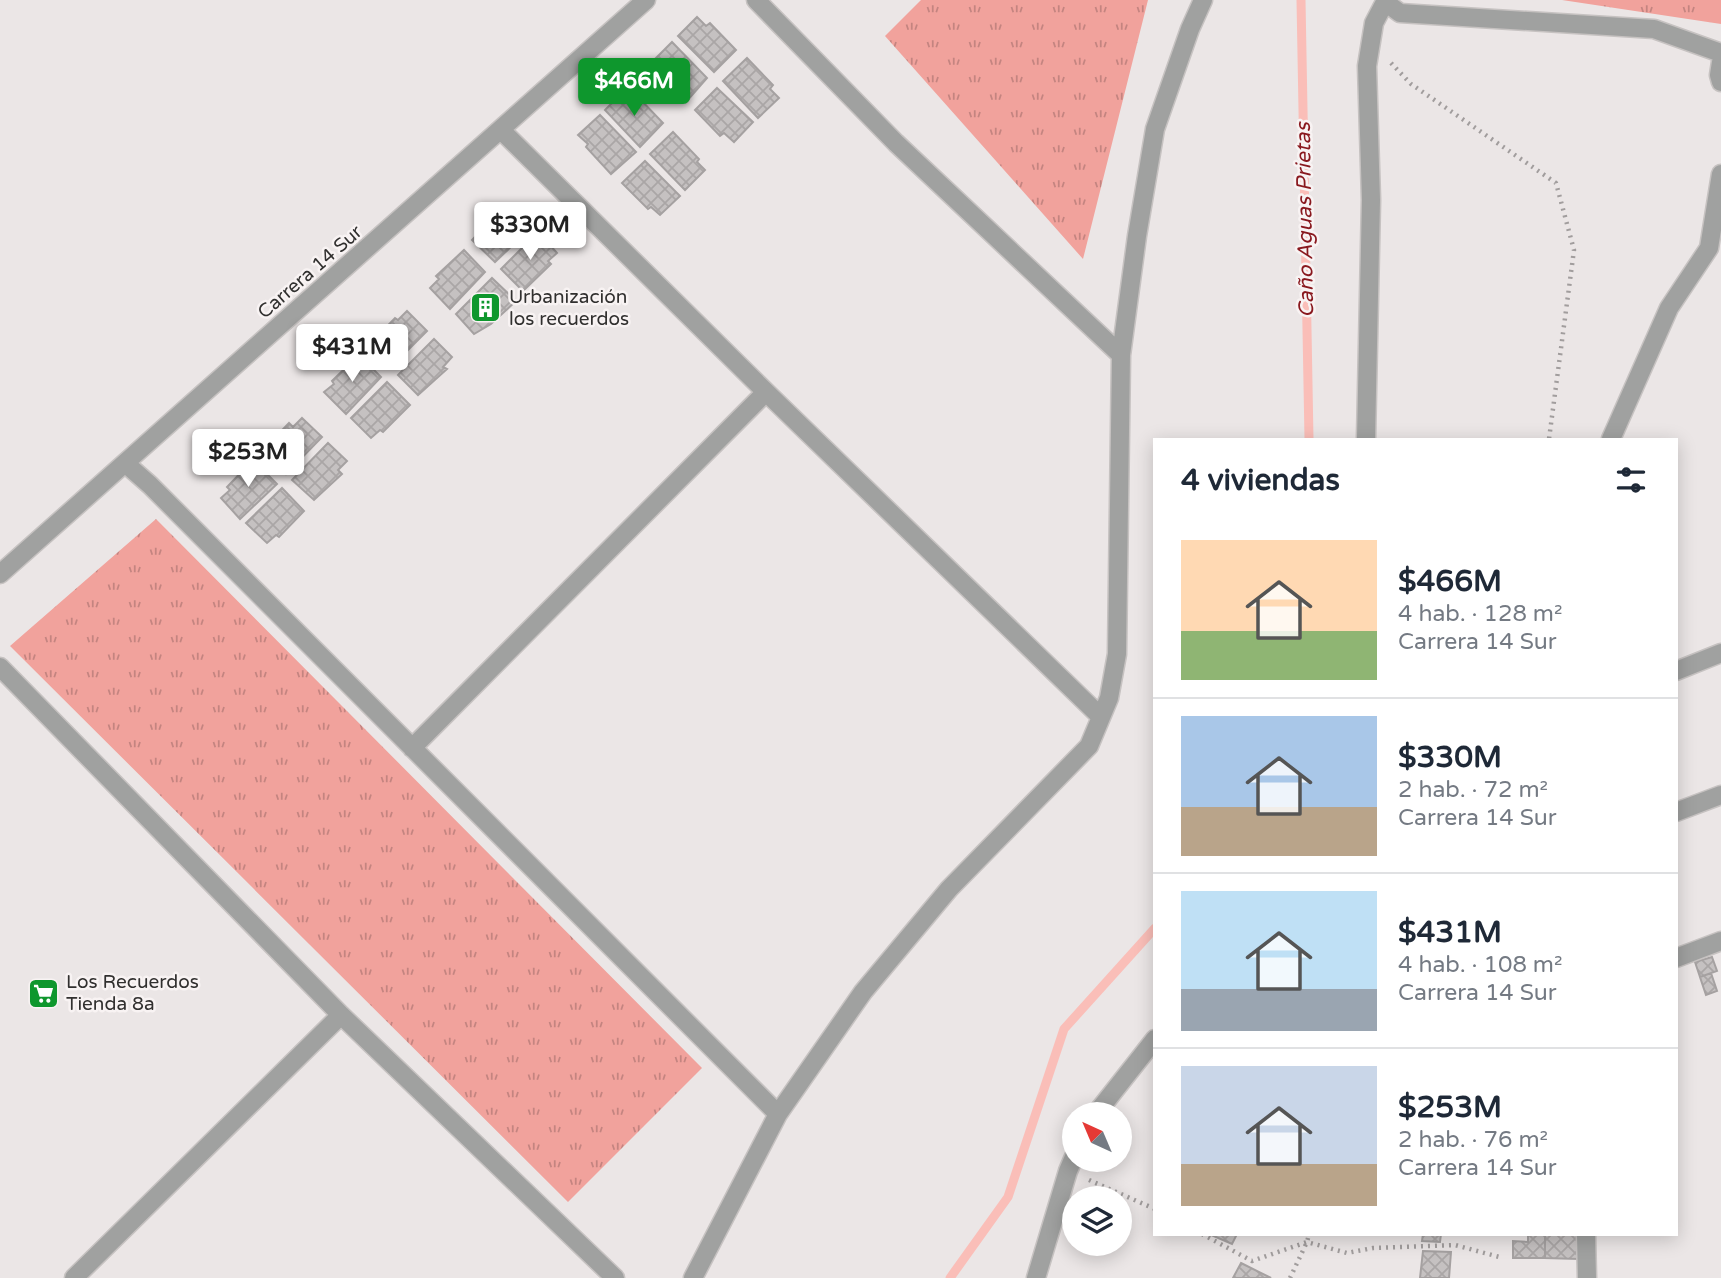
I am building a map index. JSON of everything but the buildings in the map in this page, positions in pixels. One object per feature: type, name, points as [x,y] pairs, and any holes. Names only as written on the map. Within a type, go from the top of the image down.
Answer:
[{"type":"street","name":"Carrera 14 Sur","points":[[0,574],[646,0]]},
{"type":"street","points":[[756,0],[896,143],[1121,355]]},
{"type":"street","points":[[693,1278],[778,1114],[863,992],[949,889],[1089,746],[1109,698],[1117,654],[1121,355],[1137,236],[1155,129],[1203,0]]},
{"type":"street","points":[[1366,438],[1371,200],[1367,66],[1374,23],[1385,1],[1400,13],[1654,29],[1721,53]]},
{"type":"street","points":[[1721,62],[1721,82]]},
{"type":"street","points":[[501,130],[1101,717]]},
{"type":"street","points":[[1611,438],[1669,308],[1709,248],[1721,174]]},
{"type":"street","points":[[412,748],[766,392]]},
{"type":"street","points":[[125,463],[778,1114]]},
{"type":"street","points":[[1678,670],[1721,653]]},
{"type":"street","points":[[0,667],[341,1015],[615,1278]]},
{"type":"street","points":[[1678,811],[1721,794]]},
{"type":"street","points":[[1678,957],[1721,942]]},
{"type":"street","points":[[74,1278],[341,1015]]},
{"type":"street","points":[[1105,1102],[1153,1042]]},
{"type":"street","points":[[1036,1278],[1069,1172]]},
{"type":"street","points":[[1586,1236],[1587,1278]]},
{"type":"path","points":[[1372,43],[1411,84],[1556,183],[1574,250],[1549,438]]},
{"type":"path","points":[[1086,1172],[1153,1208]]},
{"type":"path","points":[[1206,1236],[1252,1262],[1307,1242],[1348,1253],[1373,1248],[1455,1245],[1503,1258]]},
{"type":"path","points":[[1290,1278],[1308,1236]]},
{"type":"green space","points":[[921,0],[1148,0],[1083,259],[885,36]]},
{"type":"green space","points":[[1562,0],[1721,0],[1721,24]]},
{"type":"green space","points":[[156,519],[702,1068],[568,1202],[10,646]]},
{"type":"waterway","name":"Caño Aguas Prietas","points":[[1301,0],[1309,438]]},
{"type":"waterway","name":"Caño Aguas Prietas","points":[[950,1278],[1008,1197],[1064,1029],[1153,930]]},
{"type":"place","name":"Urbanización los recuerdos","points":[[486,308]]},
{"type":"place","name":"Los Recuerdos Tienda 8a","points":[[43,993]]}]
